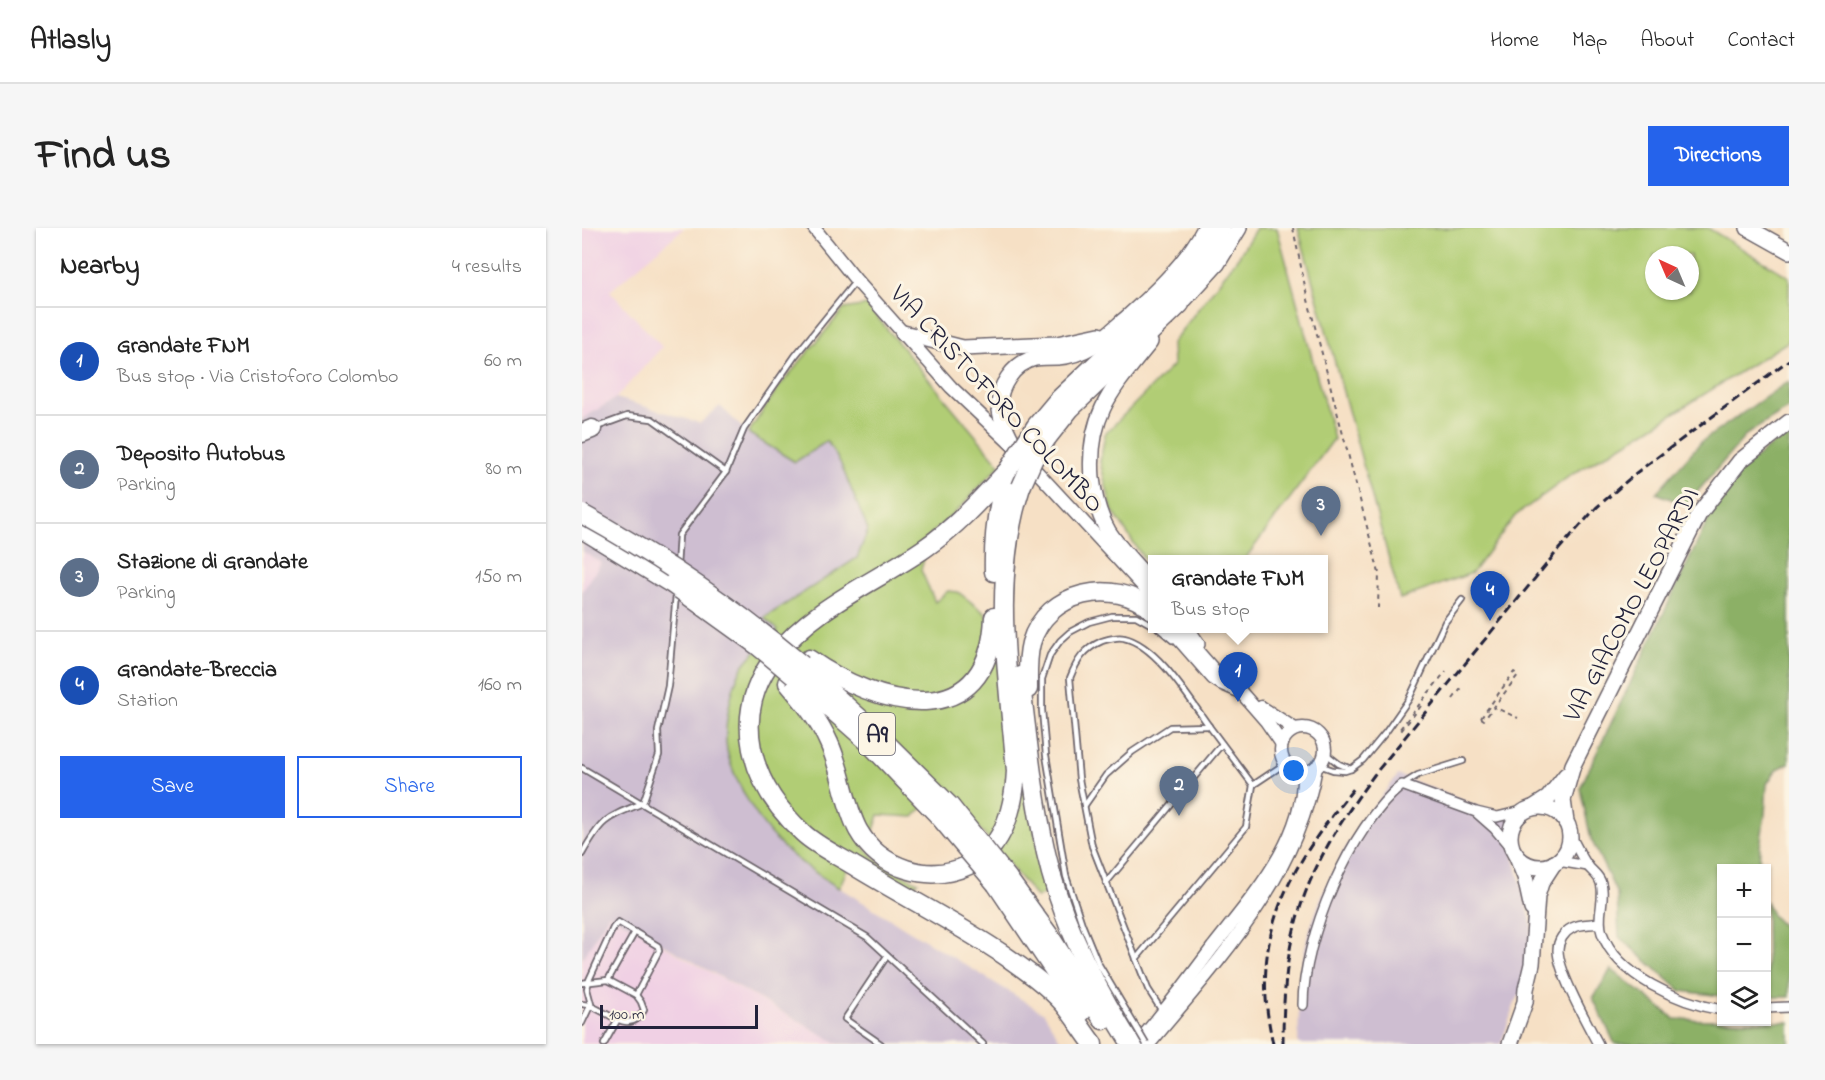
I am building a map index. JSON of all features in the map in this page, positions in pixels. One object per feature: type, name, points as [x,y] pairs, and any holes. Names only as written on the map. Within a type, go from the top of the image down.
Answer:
[{"type":"highway","points":[[798,671],[838,766],[851,812],[859,831],[868,843],[889,861],[913,872],[930,875],[945,873],[972,863],[984,854],[999,837],[1007,822],[1015,787],[1016,771],[1004,621],[1004,567],[1008,537],[1021,487],[1033,460],[1041,432],[1058,401],[1188,277],[1201,261],[1221,228]]},
{"type":"highway","points":[[1093,1044],[1063,1003],[1028,972],[1003,954],[883,884],[804,834],[773,799],[762,780],[750,746],[750,708],[764,672],[776,655],[793,638],[828,609],[928,546],[974,506],[1041,432],[1070,409],[1180,304]]},
{"type":"highway","points":[[798,671],[896,699],[936,701],[950,697],[972,681],[983,668],[990,654],[993,640],[994,537],[997,507],[1008,470]]},
{"type":"highway","name":"A9","points":[[582,514],[644,550],[676,579]]},
{"type":"highway","name":"A9","points":[[582,529],[676,579],[767,636],[798,671],[874,731],[944,810],[1049,936],[1130,1039]]},
{"type":"highway","points":[[1008,537],[1016,645],[1034,786],[1046,854],[1070,929],[1106,1003],[1130,1039]]},
{"type":"highway","points":[[1034,786],[1036,774],[1027,669],[1031,642],[1043,620],[1063,602],[1092,591],[1119,592],[1148,606]]},
{"type":"highway","points":[[1175,636],[1215,675],[1243,692]]},
{"type":"highway","name":"A9","points":[[1001,880],[1105,1044]]},
{"type":"main road","points":[[1018,452],[999,410],[1003,387],[1010,376],[1028,361],[1036,358],[1060,357],[1084,350],[1110,332],[1146,301],[1176,270],[1205,228]]},
{"type":"main road","points":[[1148,579],[1108,530],[1097,504],[1090,458],[1092,435],[1109,394],[1180,304],[1217,264],[1239,228]]},
{"type":"main road","points":[[1748,228],[1789,251]]},
{"type":"main road","points":[[903,333],[963,348],[1058,344],[1110,332]]},
{"type":"main road","name":"VIA GIACOMO LEOPARDI","points":[[1534,924],[1541,883],[1567,850],[1568,827],[1563,800],[1574,765],[1699,514],[1740,461],[1789,422]]},
{"type":"main road","points":[[1187,633],[1191,647]]},
{"type":"main road","name":"VIA GIACOMO LEOPARDI","points":[[1510,1044],[1525,1002],[1535,944],[1534,924],[1525,877],[1509,834],[1517,817],[1548,798],[1574,765]]},
{"type":"main road","points":[[1530,809],[1549,808],[1559,813],[1568,827]]},
{"type":"main road","points":[[1514,852],[1528,864],[1537,867],[1556,862]]},
{"type":"main road","name":"VIA GIACOMO LEOPARDI","points":[[1504,1044],[1518,1001],[1526,989]]},
{"type":"street","name":"VIA CRISTOFORO COLOMBO","points":[[814,228],[856,280],[951,387],[1018,452],[1148,592]]},
{"type":"street","points":[[1191,647],[1243,692],[1295,729]]},
{"type":"street","points":[[1243,692],[1282,744]]},
{"type":"street","points":[[1148,1044],[1219,961],[1272,886],[1300,829],[1318,766],[1325,753],[1324,743],[1319,734],[1308,728],[1295,729],[1282,744],[1281,751],[1286,763],[1291,768],[1303,771],[1318,766]]},
{"type":"street","points":[[1130,1039],[1163,1013],[1269,872],[1290,835],[1302,794],[1303,771]]},
{"type":"street","points":[[1304,1005],[1303,986],[1310,946],[1336,881],[1351,852],[1384,802],[1402,785],[1476,812],[1497,817],[1530,809]]},
{"type":"street","points":[[1476,812],[1499,833],[1514,852]]},
{"type":"street","points":[[1568,827],[1588,866],[1597,874],[1602,885],[1599,923],[1611,950],[1643,979],[1662,992],[1680,1000],[1717,1009]]},
{"type":"street","points":[[1556,862],[1588,866]]},
{"type":"street","points":[[1598,1044],[1575,1000],[1558,951],[1560,941],[1572,928],[1582,924],[1599,923]]},
{"type":"street","points":[[1771,1008],[1789,1007]]},
{"type":"lane","points":[[644,803],[659,755],[658,731],[669,686],[679,535],[726,472],[744,429],[795,356],[856,280]]},
{"type":"lane","points":[[587,431],[627,416],[652,420],[726,472]]},
{"type":"lane","points":[[1318,766],[1338,771],[1351,770],[1363,760],[1409,699],[1445,622],[1462,600]]},
{"type":"lane","points":[[1148,623],[1137,616],[1112,616],[1089,622],[1070,632],[1050,655],[1042,680],[1046,755],[1066,876],[1082,924],[1130,1039],[1148,1044]]},
{"type":"lane","points":[[1163,1013],[1148,990],[1092,846],[1079,779],[1070,678],[1080,658],[1094,645],[1110,638],[1124,638],[1137,644],[1170,671],[1253,785]]},
{"type":"lane","points":[[1191,647],[1215,675]]},
{"type":"lane","points":[[1084,806],[1106,776],[1123,760],[1170,727],[1209,726]]},
{"type":"lane","points":[[1106,884],[1222,744]]},
{"type":"lane","points":[[1325,753],[1351,770]]},
{"type":"lane","points":[[1402,785],[1418,776],[1463,761]]},
{"type":"lane","points":[[1136,959],[1246,826],[1253,785],[1286,763]]},
{"type":"lane","points":[[582,768],[867,937],[983,1044]]},
{"type":"lane","points":[[582,854],[594,832],[608,818],[644,803]]},
{"type":"lane","points":[[582,1023],[591,1004],[587,989],[589,981],[613,928],[618,922],[658,946],[659,951],[636,995]]},
{"type":"lane","points":[[608,980],[635,932]]},
{"type":"lane","points":[[881,1044],[845,1018],[887,956]]},
{"type":"lane","points":[[582,983],[608,980],[636,995],[644,1010],[640,1018],[630,1023],[591,1004],[582,1004]]},
{"type":"lane","points":[[604,1044],[618,1019]]},
{"type":"path","points":[[1293,228],[1307,296],[1379,573],[1378,608]]},
{"type":"path","points":[[1421,706],[1401,732],[1398,730],[1446,671]]},
{"type":"path","points":[[1514,672],[1518,675],[1494,706],[1484,720],[1481,718],[1514,672]]},
{"type":"path","points":[[1453,699],[1464,685]]},
{"type":"path","points":[[1494,706],[1518,718]]},
{"type":"shaded area","points":[[582,228],[684,228],[610,291],[662,347],[616,398],[582,419]]},
{"type":"shaded area","points":[[616,398],[700,423],[720,406],[748,433],[795,462],[827,441],[840,462],[868,530],[857,558],[765,617],[778,630],[744,665],[815,873],[1044,1013],[1063,1044],[839,1044],[609,914],[582,960],[582,592],[601,563],[582,551],[582,419]]},
{"type":"shaded area","points":[[582,551],[601,563],[583,592],[582,592]]},
{"type":"shaded area","points":[[1398,775],[1482,808],[1516,815],[1508,835],[1532,925],[1524,987],[1515,1003],[1501,1044],[1298,1044],[1300,974],[1308,934],[1321,898],[1342,854],[1362,821]]},
{"type":"shaded area","points":[[609,914],[839,1044],[582,1044],[582,960]]},
{"type":"green space","points":[[1256,228],[1277,228],[1334,439],[1248,555],[1148,555],[1148,563],[1112,510],[1100,462],[1105,434],[1173,365],[1172,343],[1239,256]]},
{"type":"green space","points":[[1298,228],[1708,228],[1789,277],[1789,341],[1571,475],[1515,516],[1472,573],[1400,599]]},
{"type":"green space","points":[[867,305],[1000,465],[961,507],[930,535],[921,570],[935,602],[948,591],[958,592],[985,613],[1001,649],[1013,778],[1027,792],[1047,892],[1037,898],[943,785],[914,817],[879,815],[873,833],[862,845],[882,865],[918,882],[912,889],[852,858],[839,888],[799,861],[770,833],[747,798],[730,761],[726,730],[735,684],[743,666],[778,630],[764,618],[857,558],[868,530],[840,462],[827,441],[795,462],[748,433],[778,388],[844,309]]},
{"type":"green space","points":[[1789,381],[1789,408],[1747,434],[1686,505],[1656,493],[1701,442]]},
{"type":"green space","points":[[1789,431],[1789,763],[1776,770],[1767,784],[1759,864],[1717,864],[1717,996],[1681,991],[1619,937],[1617,894],[1591,839],[1580,788],[1710,516],[1741,470]]},
{"type":"green space","points":[[1771,913],[1789,932],[1789,997],[1771,997]]},
{"type":"green space","points":[[1611,969],[1675,1019],[1717,1020],[1717,1026],[1771,1026],[1771,1022],[1789,1022],[1789,1044],[1615,1044],[1593,998]]},
{"type":"railway","points":[[1283,1044],[1284,1001],[1291,944],[1307,888],[1337,829],[1374,775],[1559,549],[1596,508],[1636,473],[1789,360]]},
{"type":"railway","points":[[1273,1044],[1266,1004],[1266,967],[1270,938],[1278,910],[1302,859],[1355,787]]},
{"type":"place","name":"Stazione di Grandate","points":[[1321,536]]},
{"type":"place","name":"Grandate-Breccia","points":[[1490,621]]},
{"type":"place","name":"Grandate FNM","points":[[1238,702]]},
{"type":"place","name":"Deposito Autobus","points":[[1179,816]]}]
